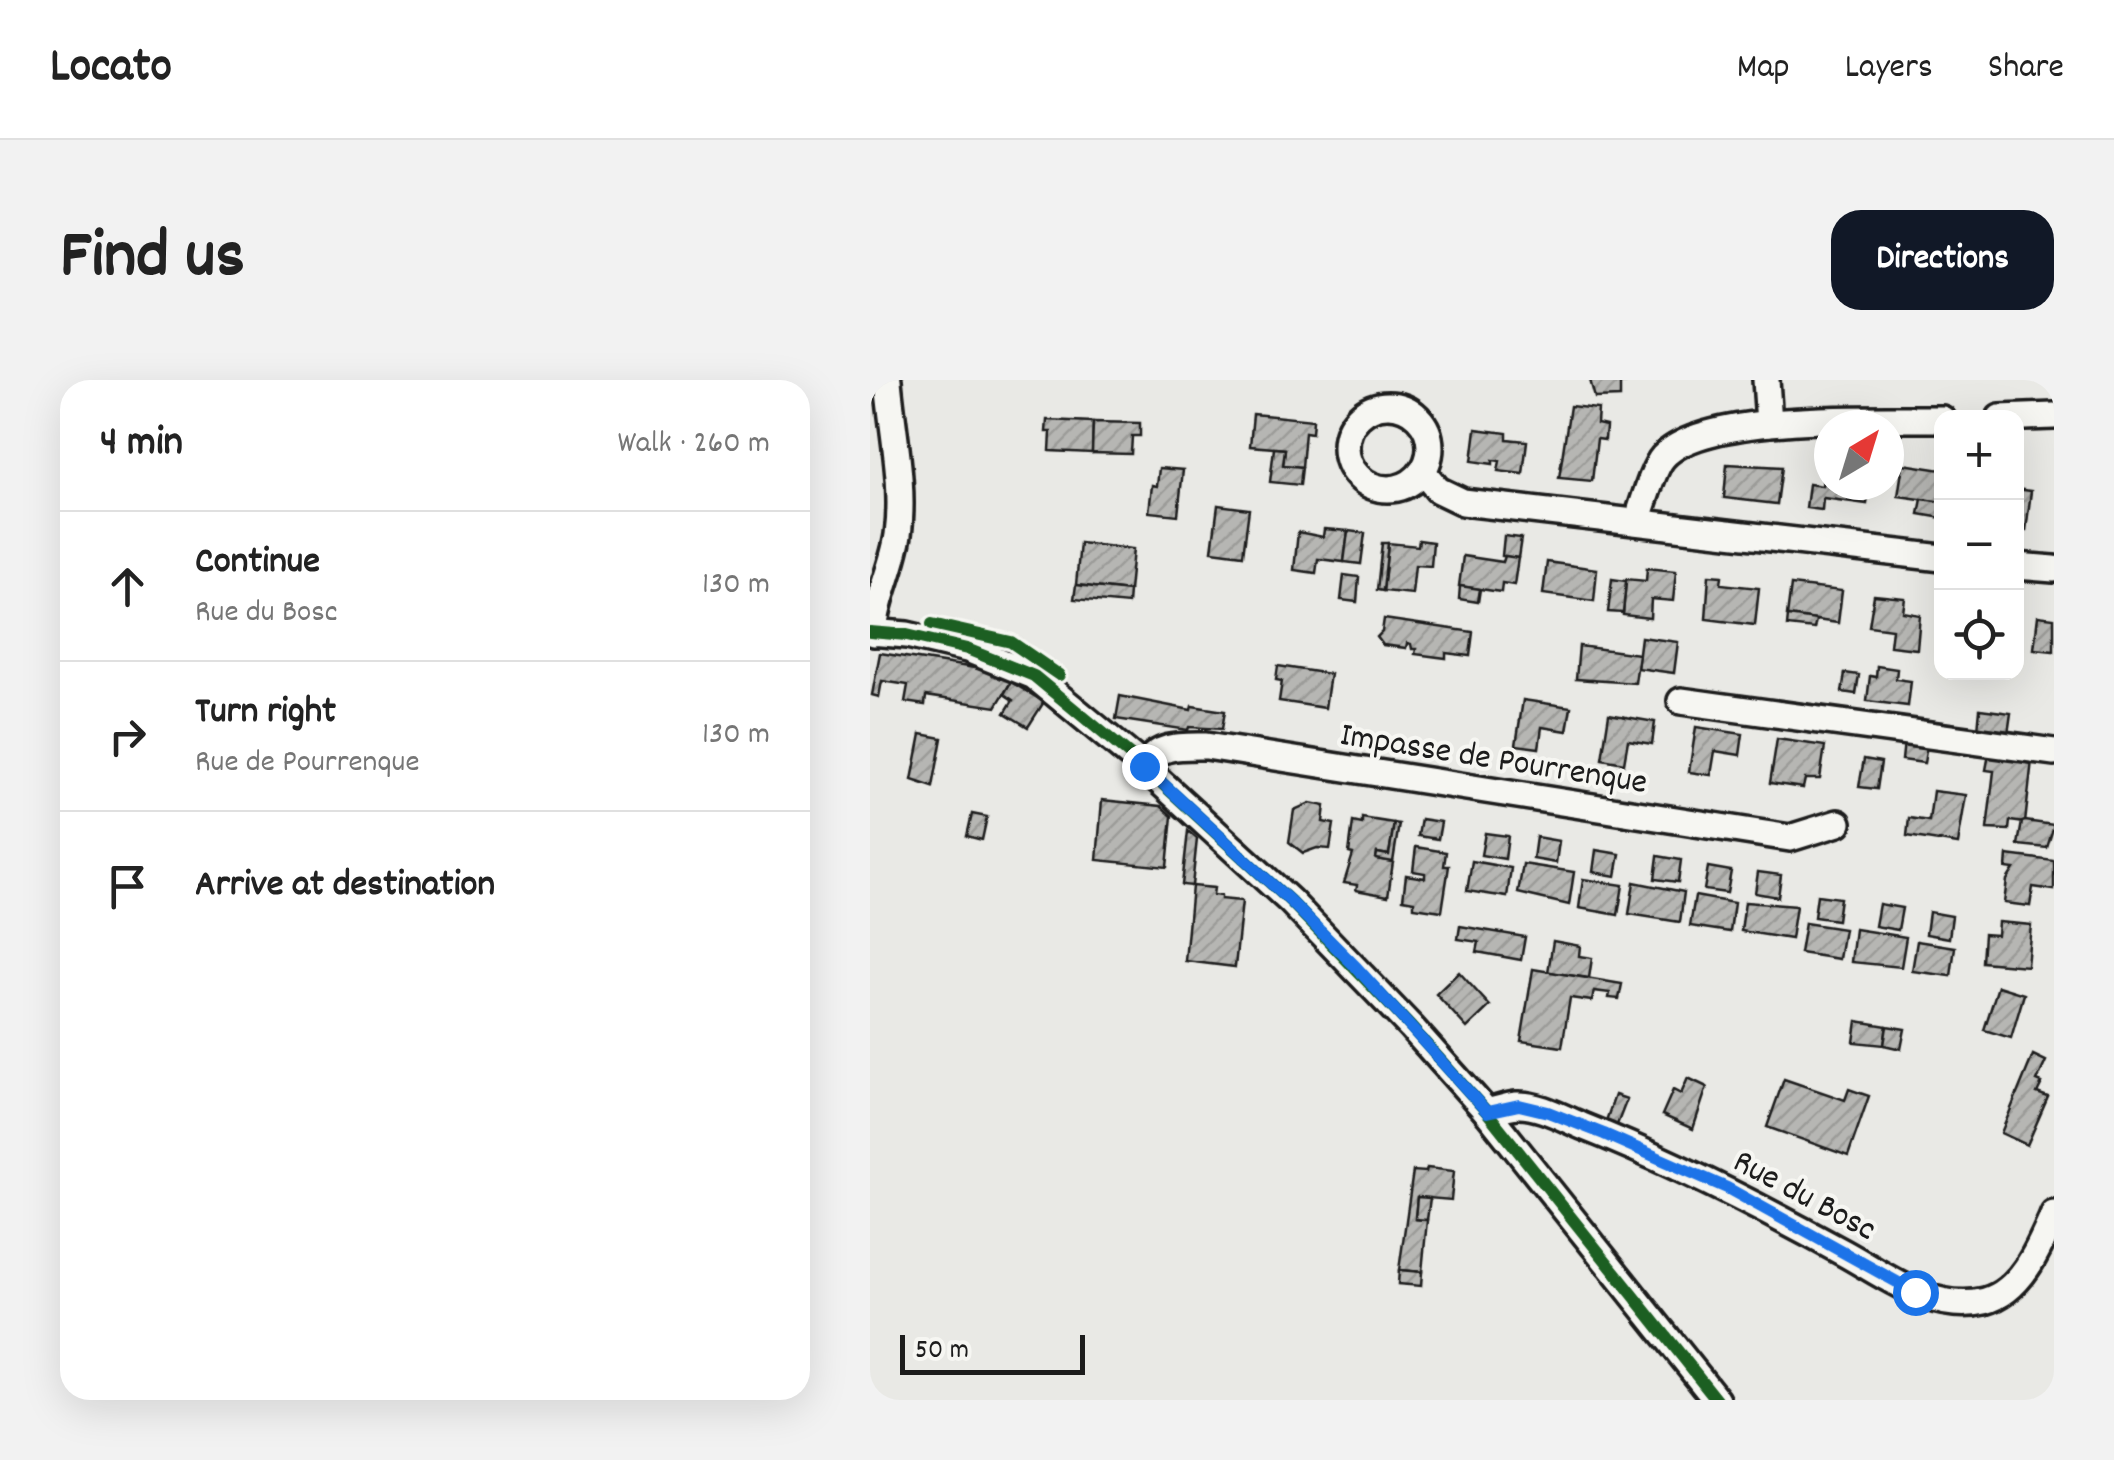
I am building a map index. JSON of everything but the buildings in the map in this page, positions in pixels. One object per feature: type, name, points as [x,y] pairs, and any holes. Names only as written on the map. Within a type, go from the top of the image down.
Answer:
[{"type":"street","points":[[888,380],[900,508],[898,535],[872,632],[907,635],[966,649],[1034,676],[1144,766],[1330,941],[1487,1112],[1717,1400]]},
{"type":"street","points":[[1766,380],[1769,423]]},
{"type":"street","points":[[2024,417],[2054,416]]},
{"type":"street","points":[[1636,521],[1662,458],[1697,435],[1769,423],[1934,419]]},
{"type":"street","points":[[1423,472],[1438,490],[1464,502],[1934,557]]},
{"type":"street","points":[[2024,567],[2054,570]]},
{"type":"street","points":[[1682,700],[2054,752]]},
{"type":"street","name":"Impasse de Pourrenque","points":[[1144,766],[1153,753],[1172,746],[1206,746],[1790,838],[1838,822]]},
{"type":"street","name":"Rue du Bosc","points":[[1487,1112],[1519,1105],[1604,1134],[1727,1188],[1915,1292],[1951,1305],[1988,1300],[2014,1282],[2032,1262],[2054,1214]]},
{"type":"cycle path","points":[[932,624],[1011,642],[1059,675]]},
{"type":"cycle path","points":[[870,632],[907,635],[967,649],[1034,676],[1143,766],[1290,901],[1411,1027],[1487,1112],[1717,1400]]},
{"type":"route","points":[[1144,766],[1356,967],[1487,1112],[1519,1105],[1604,1134],[1727,1188],[1915,1292]]}]
